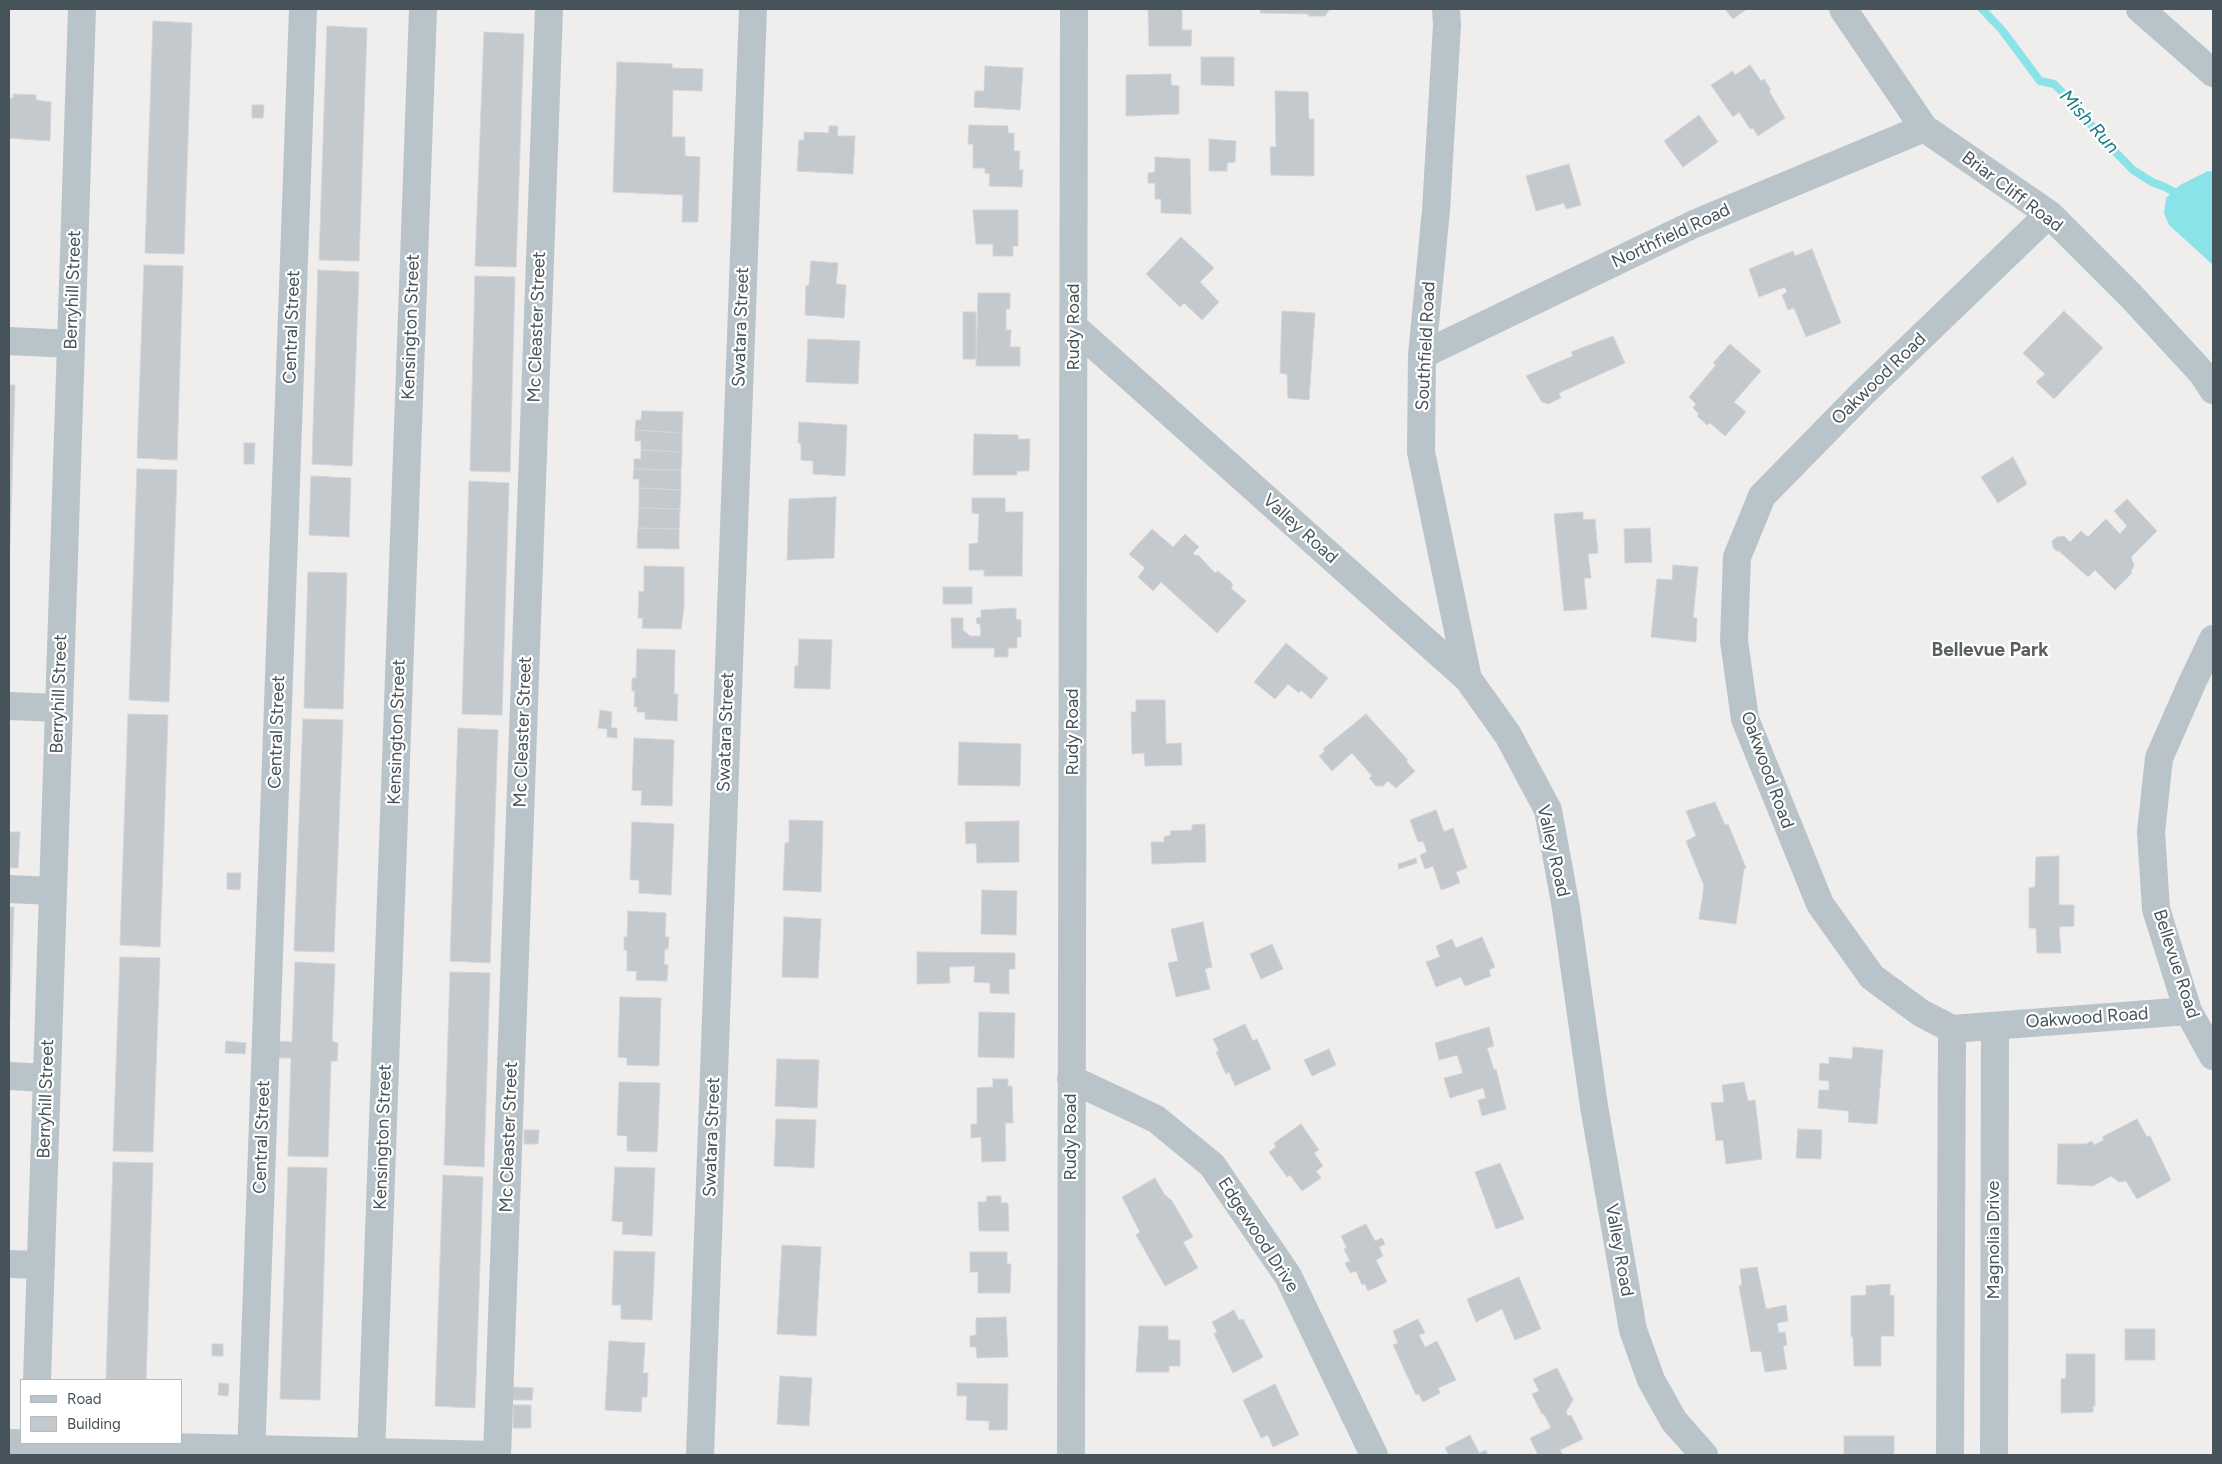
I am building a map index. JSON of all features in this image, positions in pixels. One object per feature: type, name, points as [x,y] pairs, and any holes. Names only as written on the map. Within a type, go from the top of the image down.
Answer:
[{"type":"street","name":"Berryhill Street","points":[[37,1379],[82,9]]},
{"type":"street","name":"Central Street","points":[[251,1452],[303,9]]},
{"type":"street","name":"Kensington Street","points":[[371,1453],[423,9]]},
{"type":"street","name":"Mc Cleaster Street","points":[[497,1455],[549,9]]},
{"type":"street","name":"Swatara Street","points":[[700,1455],[753,9]]},
{"type":"street","name":"Rudy Road","points":[[1071,1455],[1074,9]]},
{"type":"street","name":"Southfield Road","points":[[1446,9],[1447,25],[1437,190],[1422,355],[1421,452],[1468,679]]},
{"type":"street","name":"Briar Cliff Road","points":[[1843,9],[1924,128],[2049,214],[2131,296],[2202,373],[2213,390]]},
{"type":"street","points":[[2140,9],[2213,73]]},
{"type":"street","name":"Northfield Road","points":[[1422,355],[1694,224],[1924,128]]},
{"type":"street","name":"Oakwood Road","points":[[2049,214],[1862,394],[1762,496],[1737,557],[1734,640],[1745,719],[1820,904],[1872,976],[1921,1013],[1952,1029],[2188,1010]]},
{"type":"street","name":"Valley Road","points":[[1074,328],[1468,679],[1508,735],[1548,810],[1566,908],[1594,1106],[1633,1330],[1651,1380],[1674,1421],[1704,1455]]},
{"type":"street","points":[[9,341],[71,344]]},
{"type":"street","name":"Bellevue Road","points":[[2213,639],[2160,758],[2151,832],[2156,909],[2188,1010],[2213,1056]]},
{"type":"street","points":[[9,706],[59,708]]},
{"type":"street","points":[[9,890],[53,891]]},
{"type":"street","name":"Magnolia Drive","points":[[1994,1455],[1995,1026]]},
{"type":"street","points":[[1950,1455],[1952,1029]]},
{"type":"street","points":[[9,1076],[47,1078]]},
{"type":"street","name":"Edgewood Drive","points":[[1071,1079],[1156,1120],[1212,1165],[1288,1276],[1374,1455]]},
{"type":"street","points":[[9,1264],[41,1265]]},
{"type":"street","points":[[28,1446],[251,1452],[493,1455]]},
{"type":"water","points":[[2208,171],[2213,172],[2213,265],[2169,225],[2164,213],[2166,198],[2180,185]]},
{"type":"building","points":[[1148,9],[1182,9],[1182,30],[1192,30],[1191,46],[1149,46]]},
{"type":"building","points":[[1261,9],[1330,9],[1325,16],[1308,16],[1309,14],[1260,13]]},
{"type":"building","points":[[1725,9],[1747,9],[1733,19]]},
{"type":"building","points":[[153,21],[192,23],[184,254],[145,253]]},
{"type":"building","points":[[327,26],[367,28],[359,261],[319,260]]},
{"type":"building","points":[[484,32],[524,34],[516,267],[475,266]]},
{"type":"building","points":[[1201,57],[1234,57],[1234,86],[1201,85]]},
{"type":"building","points":[[617,62],[672,64],[672,68],[703,69],[702,91],[673,90],[672,137],[685,137],[685,156],[700,157],[698,222],[682,222],[683,195],[613,192]]},
{"type":"building","points":[[1750,65],[1761,81],[1764,79],[1785,118],[1758,136],[1753,128],[1750,129],[1739,112],[1733,117],[1711,85],[1733,71],[1735,75]]},
{"type":"building","points":[[985,66],[1023,68],[1020,110],[974,107],[975,91],[984,91]]},
{"type":"building","points":[[1171,74],[1171,85],[1179,86],[1179,114],[1126,116],[1126,75]]},
{"type":"building","points":[[1275,91],[1308,92],[1309,119],[1314,119],[1314,176],[1271,175],[1270,147],[1276,147]]},
{"type":"building","points":[[13,94],[36,95],[36,100],[51,102],[50,141],[9,138],[9,98],[13,98]]},
{"type":"building","points":[[252,105],[264,105],[263,118],[252,118]]},
{"type":"building","points":[[1699,115],[1718,142],[1683,167],[1664,141]]},
{"type":"building","points":[[969,125],[1008,126],[1008,133],[1014,133],[1014,151],[1020,151],[1019,170],[1023,170],[1022,187],[989,186],[990,174],[985,173],[985,168],[973,168],[973,144],[968,144]]},
{"type":"building","points":[[829,126],[838,126],[837,136],[855,136],[853,174],[797,171],[799,140],[804,140],[804,132],[829,133]]},
{"type":"building","points":[[1209,139],[1236,141],[1235,162],[1227,163],[1227,171],[1209,171]]},
{"type":"building","points":[[1155,157],[1190,159],[1191,214],[1161,213],[1161,199],[1155,199],[1155,183],[1148,183],[1148,173],[1155,172]]},
{"type":"building","points":[[1569,164],[1581,205],[1566,209],[1564,203],[1536,211],[1526,176]]},
{"type":"building","points":[[973,210],[1018,210],[1018,246],[1013,246],[1013,256],[993,256],[993,244],[976,244]]},
{"type":"building","points":[[1181,237],[1214,268],[1200,282],[1219,302],[1202,320],[1184,303],[1180,307],[1146,274]]},
{"type":"building","points":[[1812,249],[1841,323],[1806,337],[1794,308],[1788,310],[1782,295],[1787,292],[1785,287],[1759,297],[1749,269],[1793,251],[1795,256]]},
{"type":"building","points":[[811,261],[838,263],[836,284],[846,285],[844,318],[805,315],[806,286],[809,285]]},
{"type":"building","points":[[144,265],[183,266],[177,460],[137,458]]},
{"type":"building","points":[[318,270],[359,272],[352,466],[312,464]]},
{"type":"building","points":[[475,276],[515,277],[510,472],[470,471]]},
{"type":"building","points":[[978,293],[1010,293],[1010,309],[1006,309],[1006,330],[1011,330],[1010,347],[1020,347],[1020,366],[976,366]]},
{"type":"building","points":[[1282,311],[1315,313],[1309,400],[1288,398],[1287,374],[1280,373]]},
{"type":"building","points":[[2064,311],[2103,348],[2054,399],[2036,382],[2045,374],[2023,353]]},
{"type":"building","points":[[963,312],[976,312],[976,359],[963,359]]},
{"type":"building","points":[[1613,336],[1625,363],[1559,393],[1561,398],[1548,404],[1542,402],[1526,376],[1573,356],[1571,352]]},
{"type":"building","points":[[808,339],[860,341],[858,384],[806,382]]},
{"type":"building","points":[[1730,344],[1761,371],[1734,402],[1746,412],[1725,436],[1710,423],[1707,425],[1697,416],[1699,414],[1693,408],[1696,404],[1689,397],[1716,365],[1713,363]]},
{"type":"building","points":[[9,385],[15,385],[9,576]]},
{"type":"building","points":[[642,411],[683,412],[682,433],[635,430],[636,420],[641,420]]},
{"type":"building","points":[[799,422],[847,425],[845,476],[813,474],[813,461],[801,460],[801,443],[798,443]]},
{"type":"building","points":[[635,430],[682,433],[682,452],[641,450],[641,441],[635,441]]},
{"type":"building","points":[[974,434],[1018,435],[1018,439],[1030,439],[1029,471],[1017,471],[1017,475],[973,475]]},
{"type":"building","points":[[244,443],[255,443],[254,464],[244,464]]},
{"type":"building","points":[[641,450],[682,452],[681,470],[634,469],[634,459],[641,459]]},
{"type":"building","points":[[2013,457],[2027,484],[1998,503],[1981,477]]},
{"type":"building","points":[[137,469],[177,470],[169,702],[129,700]]},
{"type":"building","points":[[634,469],[681,470],[681,490],[639,488],[639,479],[633,479]]},
{"type":"building","points":[[311,476],[351,478],[349,537],[309,535]]},
{"type":"building","points":[[469,481],[509,483],[502,715],[462,714]]},
{"type":"building","points":[[639,488],[681,490],[680,509],[639,508]]},
{"type":"building","points":[[836,497],[834,558],[787,560],[789,499]]},
{"type":"building","points":[[972,498],[1005,498],[1005,512],[1023,512],[1022,576],[984,576],[984,570],[969,570],[969,544],[978,543],[979,514],[972,513]]},
{"type":"building","points":[[2127,499],[2157,531],[2131,557],[2134,565],[2132,573],[2115,590],[2095,570],[2088,577],[2059,551],[2056,551],[2052,541],[2057,537],[2064,536],[2070,542],[2081,531],[2088,537],[2106,519],[2120,534],[2127,526],[2114,511]]},
{"type":"building","points":[[639,508],[680,509],[679,529],[638,528]]},
{"type":"building","points":[[1583,512],[1583,520],[1595,519],[1598,553],[1588,554],[1591,578],[1584,578],[1587,609],[1564,611],[1554,514]]},
{"type":"building","points":[[638,528],[679,529],[679,549],[637,548]]},
{"type":"building","points":[[1650,528],[1652,562],[1625,563],[1624,529]]},
{"type":"building","points":[[1152,529],[1173,547],[1185,534],[1199,547],[1193,553],[1196,556],[1198,555],[1215,573],[1218,571],[1231,582],[1233,585],[1231,588],[1246,601],[1217,633],[1161,582],[1153,591],[1138,577],[1145,568],[1129,554]]},
{"type":"building","points":[[1673,565],[1698,567],[1693,618],[1697,618],[1696,642],[1651,637],[1657,579],[1672,580]]},
{"type":"building","points":[[644,566],[684,567],[684,607],[681,629],[642,628],[643,618],[638,618],[639,591],[644,592]]},
{"type":"building","points":[[308,572],[347,573],[343,709],[304,708]]},
{"type":"building","points":[[943,587],[972,587],[972,604],[943,604]]},
{"type":"building","points":[[1016,608],[1016,619],[1021,620],[1021,637],[1017,637],[1017,648],[1008,648],[1008,657],[994,657],[995,648],[952,648],[951,618],[963,618],[963,630],[970,636],[981,636],[980,624],[977,624],[976,618],[981,617],[981,610]]},
{"type":"building","points":[[799,639],[832,640],[830,689],[794,688],[795,666],[798,666]]},
{"type":"building","points":[[1286,643],[1328,678],[1311,699],[1301,690],[1299,693],[1288,684],[1275,699],[1254,682]]},
{"type":"building","points":[[637,649],[675,650],[674,694],[678,694],[677,721],[645,719],[645,712],[637,712],[637,707],[634,707],[635,691],[632,691],[632,678],[636,678]]},
{"type":"building","points":[[1136,700],[1165,700],[1166,744],[1181,743],[1182,765],[1145,766],[1144,753],[1132,754],[1131,712],[1136,712]]},
{"type":"building","points":[[600,710],[612,712],[611,728],[617,728],[617,738],[607,737],[607,729],[598,728]]},
{"type":"building","points":[[128,714],[168,715],[160,947],[120,945]]},
{"type":"building","points":[[1366,714],[1408,760],[1406,761],[1415,771],[1396,788],[1388,781],[1383,786],[1376,786],[1369,778],[1372,776],[1352,753],[1332,771],[1319,756],[1325,751],[1323,749]]},
{"type":"building","points":[[303,719],[343,720],[334,952],[294,951]]},
{"type":"building","points":[[458,728],[498,730],[490,963],[450,961]]},
{"type":"building","points":[[634,738],[674,740],[672,806],[641,805],[642,791],[632,790]]},
{"type":"building","points":[[959,742],[1021,744],[1020,786],[958,785]]},
{"type":"building","points":[[1715,802],[1725,825],[1728,824],[1746,868],[1744,869],[1736,924],[1699,919],[1704,886],[1686,841],[1696,836],[1686,811]]},
{"type":"building","points":[[1436,810],[1444,832],[1453,828],[1467,868],[1456,872],[1460,883],[1441,890],[1433,866],[1425,869],[1420,855],[1427,852],[1423,841],[1418,842],[1410,820]]},
{"type":"building","points":[[789,820],[823,821],[821,892],[783,890],[785,843],[789,842]]},
{"type":"building","points":[[1019,821],[1019,862],[977,863],[976,843],[966,844],[965,822]]},
{"type":"building","points":[[632,822],[674,824],[671,895],[639,893],[639,880],[630,880]]},
{"type":"building","points":[[1205,824],[1206,862],[1152,864],[1151,842],[1164,842],[1164,837],[1171,835],[1170,831],[1192,830],[1192,825]]},
{"type":"building","points":[[9,832],[20,832],[18,868],[9,868]]},
{"type":"building","points":[[2059,856],[2059,905],[2074,905],[2074,926],[2059,927],[2061,953],[2037,953],[2036,928],[2029,928],[2029,888],[2035,887],[2036,857]]},
{"type":"building","points":[[1416,858],[1417,863],[1399,869],[1398,864]]},
{"type":"building","points":[[227,873],[241,873],[240,890],[227,889]]},
{"type":"building","points":[[982,890],[1017,891],[1016,935],[981,934]]},
{"type":"building","points":[[9,907],[14,907],[10,1019],[9,1019]]},
{"type":"building","points":[[628,911],[666,913],[665,937],[669,937],[668,949],[665,949],[664,964],[668,965],[667,981],[636,980],[637,971],[627,971],[627,950],[624,950],[624,937],[627,937]]},
{"type":"building","points":[[784,917],[821,919],[818,978],[782,977]]},
{"type":"building","points":[[1203,922],[1212,967],[1205,969],[1210,989],[1176,997],[1168,963],[1178,961],[1171,929]]},
{"type":"building","points":[[1482,937],[1495,967],[1489,970],[1491,976],[1465,986],[1461,977],[1436,987],[1426,962],[1440,957],[1436,946],[1452,939],[1456,948]]},
{"type":"building","points":[[1272,944],[1283,969],[1261,979],[1250,954]]},
{"type":"building","points":[[917,952],[1015,953],[1015,969],[1009,969],[1009,994],[990,993],[990,983],[974,982],[975,966],[949,967],[950,983],[917,984]]},
{"type":"building","points":[[120,957],[160,958],[153,1152],[113,1151]]},
{"type":"building","points":[[295,962],[335,964],[332,1041],[338,1043],[337,1061],[331,1061],[328,1157],[288,1156],[291,1058],[277,1058],[278,1041],[292,1042]]},
{"type":"building","points":[[450,972],[490,973],[484,1167],[444,1165]]},
{"type":"building","points":[[620,997],[661,998],[659,1066],[627,1065],[627,1058],[618,1057]]},
{"type":"building","points":[[979,1012],[1015,1013],[1014,1058],[978,1057]]},
{"type":"building","points":[[1245,1024],[1253,1041],[1257,1039],[1271,1069],[1235,1086],[1229,1072],[1226,1074],[1216,1052],[1219,1051],[1213,1039]]},
{"type":"building","points":[[1489,1027],[1494,1046],[1487,1048],[1494,1070],[1496,1069],[1506,1109],[1482,1116],[1478,1100],[1486,1098],[1483,1088],[1450,1098],[1444,1078],[1463,1073],[1457,1055],[1439,1060],[1435,1043]]},
{"type":"building","points":[[226,1041],[246,1043],[245,1054],[225,1053]]},
{"type":"building","points":[[1853,1047],[1883,1050],[1877,1124],[1848,1122],[1849,1111],[1818,1108],[1819,1090],[1829,1090],[1829,1081],[1819,1080],[1820,1063],[1829,1064],[1829,1057],[1852,1059]]},
{"type":"building","points":[[1329,1049],[1336,1065],[1312,1076],[1304,1060]]},
{"type":"building","points":[[777,1059],[819,1060],[817,1108],[775,1106]]},
{"type":"building","points":[[993,1079],[1008,1079],[1008,1086],[1012,1086],[1013,1123],[1005,1123],[1006,1161],[982,1162],[981,1137],[971,1138],[971,1124],[977,1124],[977,1088],[993,1087]]},
{"type":"building","points":[[619,1082],[660,1083],[657,1152],[627,1151],[627,1136],[617,1135]]},
{"type":"building","points":[[1744,1082],[1748,1101],[1755,1100],[1762,1159],[1726,1164],[1723,1140],[1716,1141],[1711,1103],[1724,1102],[1722,1085]]},
{"type":"building","points":[[776,1119],[816,1120],[814,1168],[774,1166]]},
{"type":"building","points":[[2137,1119],[2147,1137],[2150,1136],[2171,1180],[2137,1199],[2126,1181],[2119,1182],[2111,1176],[2093,1186],[2057,1184],[2058,1144],[2086,1144],[2092,1141],[2094,1145],[2104,1140],[2102,1137]]},
{"type":"building","points":[[1301,1124],[1319,1150],[1314,1153],[1323,1166],[1316,1171],[1321,1178],[1302,1191],[1290,1175],[1287,1177],[1269,1152],[1276,1147],[1274,1143]]},
{"type":"building","points":[[1798,1129],[1822,1130],[1821,1159],[1796,1158]]},
{"type":"building","points":[[524,1130],[539,1130],[538,1144],[524,1144]]},
{"type":"building","points":[[113,1162],[153,1163],[146,1379],[106,1379]]},
{"type":"building","points":[[1500,1163],[1524,1219],[1496,1229],[1475,1172]]},
{"type":"building","points":[[288,1167],[327,1168],[320,1400],[280,1399]]},
{"type":"building","points":[[615,1167],[655,1168],[652,1236],[622,1234],[623,1222],[612,1221]]},
{"type":"building","points":[[443,1175],[483,1177],[475,1408],[435,1406]]},
{"type":"building","points":[[1155,1178],[1164,1194],[1172,1201],[1193,1237],[1183,1242],[1198,1268],[1165,1286],[1136,1235],[1140,1232],[1122,1197]]},
{"type":"building","points":[[987,1196],[1001,1196],[1001,1203],[1008,1203],[1009,1231],[979,1231],[978,1202],[986,1202]]},
{"type":"building","points":[[1366,1224],[1375,1241],[1382,1238],[1385,1244],[1379,1247],[1383,1256],[1376,1260],[1387,1282],[1368,1291],[1365,1284],[1362,1285],[1356,1271],[1350,1273],[1345,1263],[1350,1261],[1344,1249],[1347,1248],[1341,1236]]},
{"type":"building","points":[[782,1245],[821,1247],[816,1336],[777,1334]]},
{"type":"building","points":[[614,1251],[655,1252],[652,1320],[621,1319],[621,1305],[612,1305]]},
{"type":"building","points":[[970,1252],[1007,1252],[1007,1264],[1011,1264],[1010,1293],[978,1293],[978,1272],[970,1272]]},
{"type":"building","points":[[1757,1267],[1766,1309],[1786,1305],[1788,1321],[1777,1323],[1779,1333],[1785,1332],[1787,1345],[1783,1346],[1787,1369],[1765,1372],[1761,1351],[1751,1352],[1739,1286],[1742,1285],[1740,1269]]},
{"type":"building","points":[[1519,1277],[1541,1329],[1515,1340],[1502,1309],[1476,1322],[1467,1299]]},
{"type":"building","points":[[1890,1284],[1890,1296],[1894,1295],[1894,1336],[1881,1336],[1881,1366],[1854,1366],[1853,1337],[1851,1336],[1851,1296],[1866,1295],[1866,1286]]},
{"type":"building","points":[[1234,1310],[1239,1320],[1243,1319],[1263,1357],[1233,1373],[1214,1334],[1217,1332],[1212,1322]]},
{"type":"building","points":[[1006,1317],[1008,1357],[977,1358],[976,1347],[970,1347],[970,1336],[976,1335],[976,1318]]},
{"type":"building","points":[[1418,1319],[1425,1333],[1419,1335],[1425,1347],[1437,1341],[1456,1380],[1438,1388],[1440,1393],[1423,1402],[1419,1394],[1416,1395],[1393,1345],[1398,1343],[1393,1331]]},
{"type":"building","points":[[1139,1326],[1168,1326],[1168,1340],[1180,1340],[1180,1366],[1169,1366],[1169,1372],[1136,1372]]},
{"type":"building","points":[[2125,1329],[2155,1329],[2155,1360],[2125,1360]]},
{"type":"building","points":[[609,1341],[645,1343],[643,1373],[648,1373],[647,1397],[642,1397],[641,1412],[605,1410]]},
{"type":"building","points":[[212,1344],[223,1344],[223,1356],[212,1356]]},
{"type":"building","points":[[2066,1354],[2095,1354],[2095,1406],[2093,1406],[2093,1412],[2061,1413],[2061,1379],[2066,1378]]},
{"type":"building","points":[[1557,1368],[1573,1400],[1566,1412],[1568,1416],[1571,1415],[1583,1439],[1560,1450],[1563,1455],[1538,1455],[1530,1438],[1551,1428],[1532,1394],[1539,1391],[1533,1379]]},
{"type":"building","points":[[780,1376],[812,1378],[809,1426],[777,1424]]},
{"type":"building","points":[[219,1383],[229,1384],[228,1396],[218,1395]]},
{"type":"building","points":[[957,1383],[1008,1384],[1007,1430],[989,1430],[989,1421],[966,1420],[967,1396],[957,1396]]},
{"type":"building","points":[[1275,1384],[1299,1435],[1273,1447],[1268,1435],[1261,1438],[1243,1400]]},
{"type":"building","points":[[513,1387],[533,1388],[532,1400],[513,1400]]},
{"type":"building","points":[[513,1405],[531,1405],[531,1428],[513,1428]]},
{"type":"building","points":[[1470,1435],[1479,1453],[1486,1450],[1488,1455],[1449,1455],[1445,1448]]},
{"type":"building","points":[[1844,1436],[1894,1436],[1894,1455],[1844,1455]]},
{"type":"waterway","name":"Mish Run","points":[[1982,9],[2002,30],[2040,81],[2054,84],[2133,170],[2152,182],[2182,196]]},
{"type":"district","name":"Bellevue Park","points":[[1990,650]]}]
